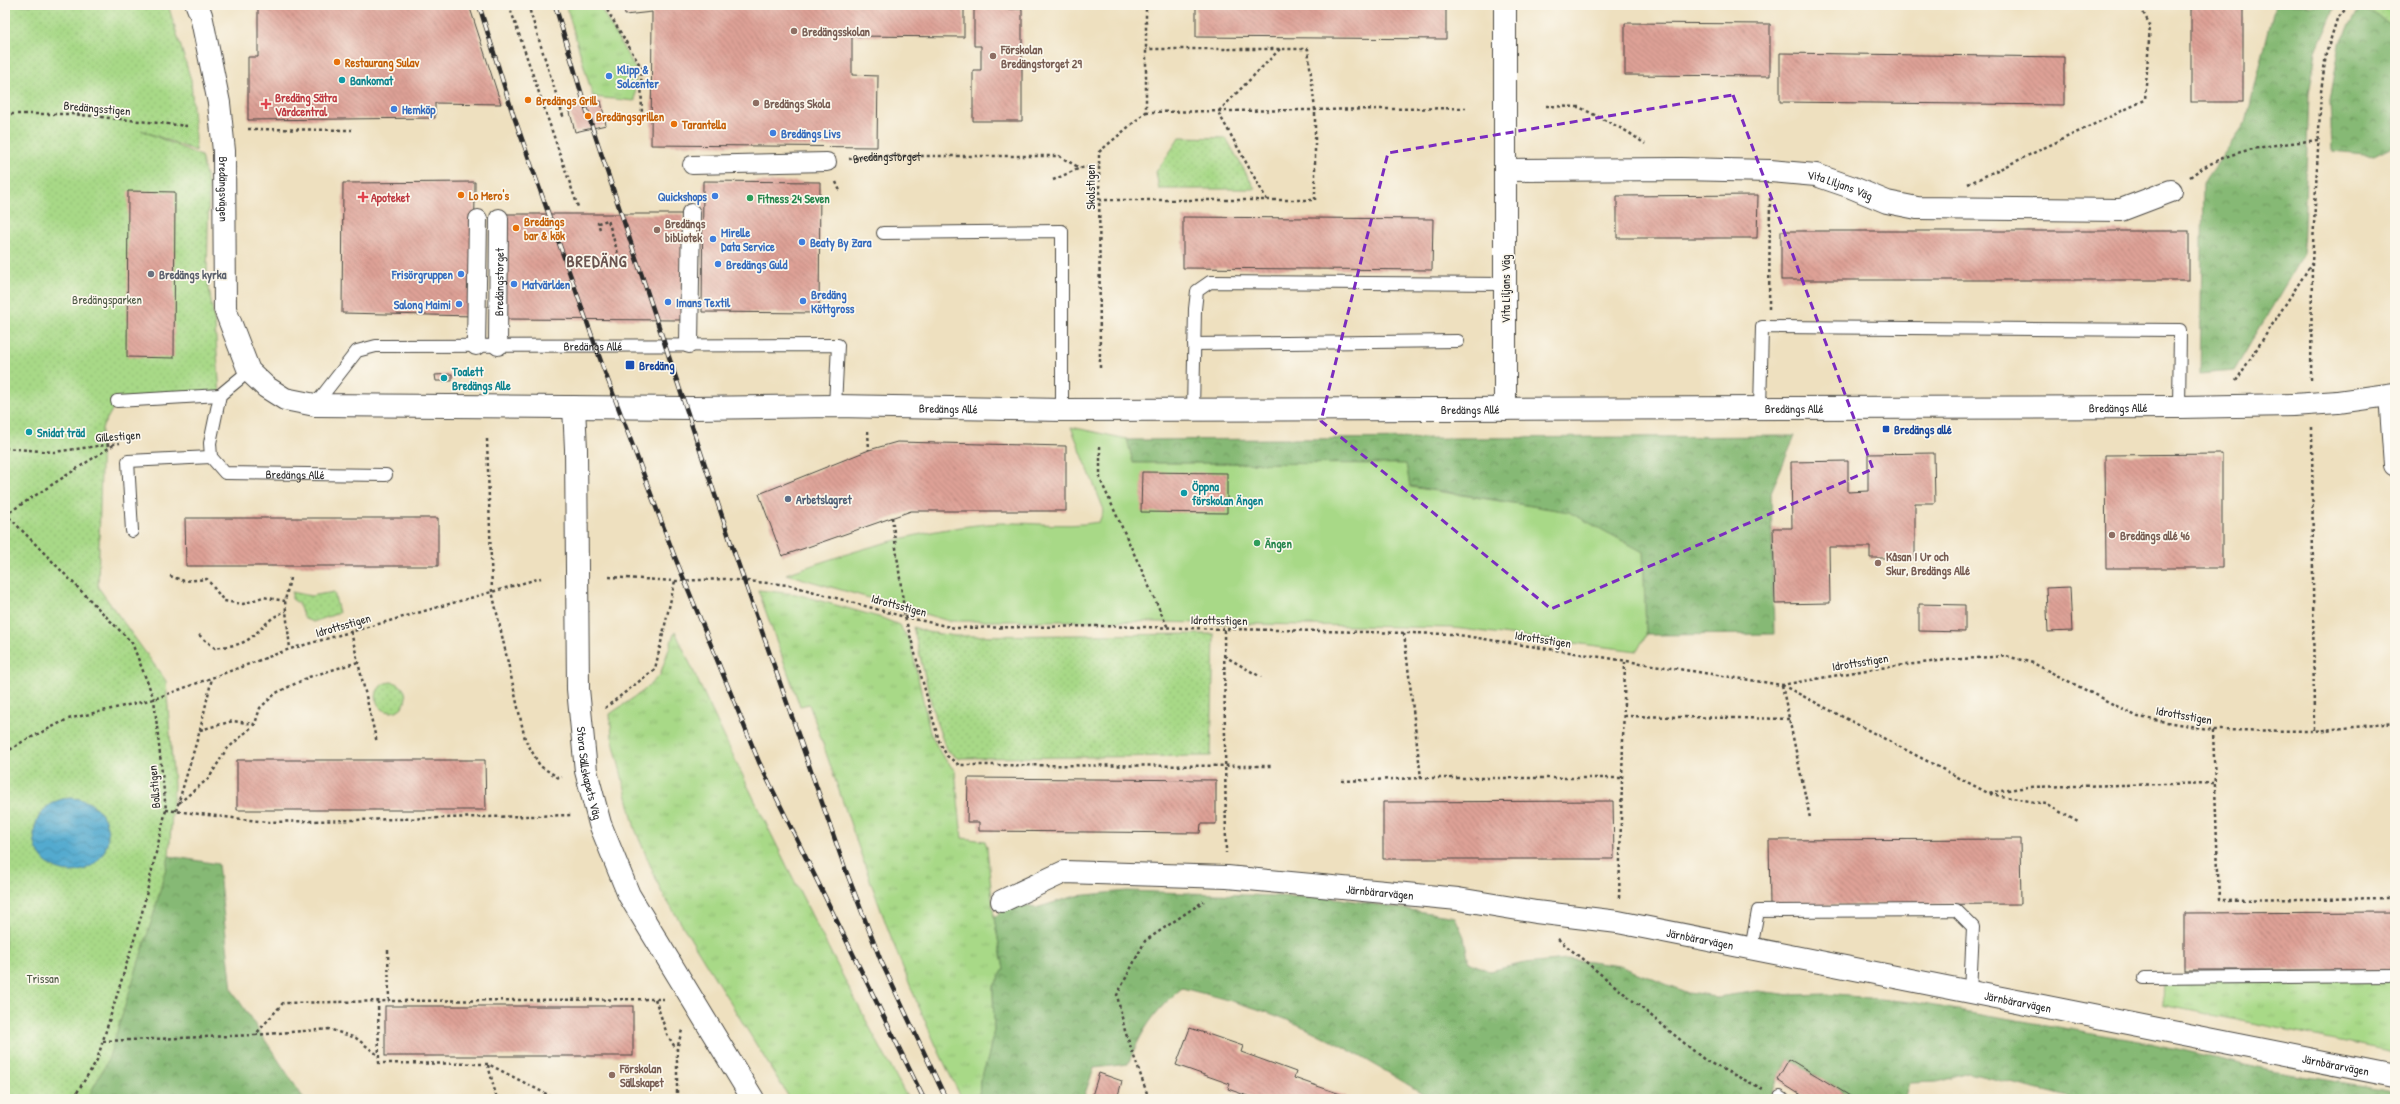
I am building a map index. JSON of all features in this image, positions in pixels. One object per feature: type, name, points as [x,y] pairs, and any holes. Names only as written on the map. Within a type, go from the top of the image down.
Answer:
[{"type":"street","name":"Bredängsvägen","points":[[197,5],[201,14],[220,103],[223,144],[225,309],[249,370]]},
{"type":"street","name":"Vita Liljans Väg","points":[[1505,408],[1506,5]]},
{"type":"street","points":[[692,165],[828,162]]},
{"type":"street","name":"Vita Liljans Väg","points":[[1505,170],[1770,171],[1816,175],[1852,186],[1887,202],[1917,208],[2121,210],[2171,192]]},
{"type":"street","points":[[689,344],[691,213]]},
{"type":"street","name":"Bredängstorget","points":[[498,346],[499,218]]},
{"type":"street","name":"Bredängstorget","points":[[476,346],[478,219]]},
{"type":"street","name":"Bredängs Allé","points":[[249,370],[266,387],[285,399],[315,405],[692,408],[835,406],[1062,410],[2220,407],[2338,402],[2392,395]]},
{"type":"street","points":[[2392,395],[2395,465]]},
{"type":"street","name":"Stora Sällskapets Väg","points":[[574,407],[576,449],[578,689],[580,727],[586,771],[598,815],[629,895],[753,1099]]},
{"type":"street","name":"Järnbärarvägen","points":[[1002,901],[1064,872],[1226,877],[1458,899],[1536,912],[1618,922],[1970,993],[2080,1012],[2395,1076]]},
{"type":"lane","points":[[883,233],[1062,231],[1062,410]]},
{"type":"lane","points":[[1193,410],[1194,344],[1197,291],[1210,282],[1505,284]]},
{"type":"lane","points":[[1760,409],[1762,327],[2180,330],[2180,407]]},
{"type":"lane","points":[[1194,344],[1458,341]]},
{"type":"lane","name":"Bredängs Allé","points":[[315,405],[357,351],[376,346],[689,344],[838,345],[835,406]]},
{"type":"lane","points":[[117,401],[220,395],[249,370]]},
{"type":"lane","points":[[132,531],[128,461],[211,457],[210,443],[220,395]]},
{"type":"lane","name":"Bredängs Allé","points":[[211,457],[225,474],[386,475]]},
{"type":"lane","points":[[1750,949],[1758,911],[1956,910],[1973,927],[1970,993]]},
{"type":"lane","points":[[2144,978],[2395,976]]},
{"type":"path","points":[[509,5],[578,207]]},
{"type":"path","points":[[528,5],[564,119]]},
{"type":"path","points":[[604,5],[641,67],[642,118]]},
{"type":"path","points":[[1146,5],[1146,112],[1466,108]]},
{"type":"path","points":[[1967,184],[2145,100],[2150,25],[2139,5]]},
{"type":"path","points":[[2311,382],[2312,263],[2321,92],[2326,54],[2337,19],[2349,5]]},
{"type":"path","points":[[1099,200],[1314,200],[1315,110],[1308,49],[1146,49]]},
{"type":"path","points":[[1218,112],[1280,49]]},
{"type":"path","points":[[1546,106],[1580,107],[1628,132],[1681,170]]},
{"type":"path","name":"Skolstigen","points":[[1100,368],[1099,152],[1146,112]]},
{"type":"path","points":[[1218,112],[1267,200]]},
{"type":"path","name":"Bredängsstigen","points":[[5,114],[72,114],[187,126]]},
{"type":"path","points":[[248,129],[352,130]]},
{"type":"path","points":[[2171,192],[2200,169],[2238,152],[2318,140]]},
{"type":"path","name":"Bredängstorget","points":[[828,162],[870,156],[1059,156],[1080,168]]},
{"type":"path","points":[[1053,180],[1080,168],[1099,166]]},
{"type":"path","points":[[1769,327],[1770,171]]},
{"type":"path","points":[[600,229],[598,223],[608,220],[621,264]]},
{"type":"path","points":[[2220,407],[2312,263]]},
{"type":"path","points":[[2312,422],[2314,731]]},
{"type":"path","points":[[487,439],[492,591],[525,739],[540,766],[559,778],[586,771]]},
{"type":"path","points":[[5,514],[118,443]]},
{"type":"path","name":"Gillestigen","points":[[5,448],[54,452],[125,443]]},
{"type":"path","points":[[1100,446],[1100,479],[1168,628]]},
{"type":"path","name":"Bollstigen","points":[[5,514],[132,643],[154,699],[166,810],[141,918],[97,1060],[73,1099]]},
{"type":"path","points":[[892,518],[905,617],[939,741],[948,756],[959,765],[1272,766]]},
{"type":"path","points":[[170,576],[184,580],[207,579],[224,601],[243,604],[263,597],[285,601]]},
{"type":"path","name":"Idrottsstigen","points":[[608,577],[675,581],[725,580],[789,585],[905,617],[955,628],[1099,626],[1452,634],[1625,662],[1782,685],[1872,669],[1947,660],[2006,656],[2033,663],[2138,716],[2213,730],[2314,731],[2395,723]]},
{"type":"path","points":[[290,578],[285,601],[290,650]]},
{"type":"path","name":"Idrottsstigen","points":[[5,753],[22,742],[68,719],[154,699],[290,650],[541,578]]},
{"type":"path","points":[[580,727],[655,669],[675,581]]},
{"type":"path","points":[[199,635],[215,648],[232,646],[248,640],[272,616],[286,611]]},
{"type":"path","points":[[1224,630],[1226,877]]},
{"type":"path","points":[[350,632],[377,743]]},
{"type":"path","points":[[1404,633],[1421,778]]},
{"type":"path","points":[[1224,656],[1261,678]]},
{"type":"path","points":[[179,803],[209,778],[226,750],[254,724],[260,708],[276,693],[308,677],[358,662]]},
{"type":"path","points":[[1618,922],[1625,662]]},
{"type":"path","points":[[176,811],[200,730],[212,678]]},
{"type":"path","points":[[1782,685],[1810,818]]},
{"type":"path","points":[[1782,685],[1988,793],[2046,804],[2078,822]]},
{"type":"path","points":[[1624,716],[1790,719]]},
{"type":"path","points":[[200,730],[233,722],[254,724]]},
{"type":"path","points":[[2213,730],[2219,900],[2395,898]]},
{"type":"path","points":[[1342,781],[1421,778],[1623,778]]},
{"type":"path","points":[[1988,793],[2028,787],[2215,783]]},
{"type":"path","points":[[166,810],[267,822],[598,815]]},
{"type":"path","points":[[1149,1099],[1125,1031],[1117,995],[1145,941],[1204,901]]},
{"type":"path","points":[[1536,912],[1561,943],[1706,1061],[1781,1098]]},
{"type":"path","points":[[388,950],[390,1001]]},
{"type":"path","points":[[255,1034],[283,1003],[655,999],[695,1004],[681,1032],[676,1049],[677,1099]]},
{"type":"path","points":[[655,999],[667,1034],[676,1049]]},
{"type":"path","points":[[378,1001],[379,1063],[488,1064],[556,1099]]},
{"type":"path","points":[[103,1041],[329,1029],[356,1038],[379,1056]]},
{"type":"path","points":[[488,1064],[497,1099]]},
{"type":"highlighted area","points":[[1733,95],[1873,469],[1551,609],[1321,421],[1388,153]]},
{"type":"green space","name":"Bredängsparken","points":[[5,5],[168,5],[191,80],[196,151],[141,130],[201,156],[209,187],[207,276],[215,325],[220,395],[117,401],[102,428],[98,587],[166,681],[174,786],[169,856],[153,916],[108,1060],[87,1099],[5,1099]]},
{"type":"green space","points":[[566,5],[599,5],[636,70],[635,101],[593,97]]},
{"type":"green space","points":[[2275,5],[2336,5],[2316,52],[2309,94],[2303,255],[2234,371],[2200,374],[2203,184],[2246,122]]},
{"type":"green space","points":[[2361,5],[2395,5],[2395,26],[2360,7]]},
{"type":"green space","points":[[2360,7],[2395,26],[2395,145],[2375,155],[2332,151],[2330,101],[2340,43]]},
{"type":"green space","points":[[1180,137],[1226,138],[1255,189],[1159,189],[1156,172]]},
{"type":"green space","name":"Ängen","points":[[1071,427],[1127,439],[1133,463],[1406,464],[1410,487],[1569,512],[1643,552],[1646,635],[1637,651],[1454,628],[1107,621],[949,621],[786,574],[885,543],[935,531],[1001,523],[1071,525],[1099,522],[1104,510]]},
{"type":"green space","points":[[1795,436],[1771,492],[1774,634],[1646,635],[1643,552],[1569,512],[1410,486],[1406,464],[1133,463],[1127,440]]},
{"type":"green space","points":[[758,590],[796,594],[882,618],[899,625],[910,641],[930,732],[941,754],[955,771],[962,838],[985,841],[987,847],[994,918],[1004,969],[993,988],[994,1030],[988,1058],[980,1081],[979,1099],[962,1099],[917,1003],[897,954],[809,704],[800,706]]},
{"type":"green space","points":[[292,592],[311,596],[334,592],[339,613],[313,622],[305,619],[298,603],[292,599]]},
{"type":"green space","points":[[913,627],[927,632],[955,636],[1214,634],[1211,756],[957,758],[946,749],[935,718]]},
{"type":"green space","points":[[675,631],[787,867],[908,1099],[790,1099],[661,891],[635,829],[612,737],[610,714],[642,692],[660,675]]},
{"type":"green space","points":[[391,682],[402,686],[406,697],[402,708],[391,712],[380,708],[376,697],[380,686]]},
{"type":"green space","points":[[169,856],[218,864],[232,990],[304,1099],[87,1099],[108,1060],[153,916]]},
{"type":"green space","points":[[1127,891],[1335,898],[1455,917],[1464,937],[1469,962],[1489,971],[1525,963],[1567,959],[1620,966],[1688,993],[1717,997],[1758,991],[1791,995],[1827,994],[1911,1002],[2151,1043],[2271,1071],[2388,1090],[2395,1094],[2395,1099],[2077,1099],[1969,1073],[1937,1082],[1910,1083],[1905,1099],[1855,1099],[1789,1059],[1777,1080],[1769,1099],[1420,1099],[1422,1093],[1362,1057],[1315,1032],[1256,1008],[1182,988],[1156,1013],[1138,1041],[1128,1064],[1094,1068],[1083,1099],[979,1099],[980,1081],[988,1058],[994,1030],[993,988],[1004,969],[994,918],[1010,903],[1036,908],[1076,896]]},
{"type":"green space","points":[[2164,978],[2395,979],[2395,1052],[2163,1005]]},
{"type":"water","points":[[71,798],[92,804],[102,814],[108,835],[102,856],[92,866],[71,872],[50,866],[40,856],[34,835],[40,814],[50,804]]},
{"type":"building","points":[[258,5],[469,5],[501,104],[435,103],[435,118],[248,120],[248,57],[258,57]]},
{"type":"building","points":[[624,5],[974,5],[974,9],[964,9],[964,37],[852,36],[852,75],[878,76],[877,147],[651,145],[652,12],[625,15]]},
{"type":"building","points":[[1196,5],[1446,5],[1446,39],[1196,37]]},
{"type":"building","points":[[2191,5],[2243,5],[2243,102],[2191,102]]},
{"type":"building","points":[[974,9],[1022,9],[1022,121],[973,121],[973,70],[981,70],[981,46],[974,46]]},
{"type":"building","points":[[1625,23],[1770,24],[1770,76],[1625,75]]},
{"type":"building","points":[[1780,53],[2064,57],[2064,105],[1780,102]]},
{"type":"building","name":"Bredängsgrillen","points":[[601,101],[606,125],[575,132],[569,108]]},
{"type":"building","points":[[703,181],[820,182],[819,313],[702,312]]},
{"type":"building","points":[[475,182],[474,316],[342,313],[343,183]]},
{"type":"building","name":"Bredängs kyrka","points":[[128,191],[175,192],[174,358],[127,357]]},
{"type":"building","points":[[1758,195],[1757,238],[1617,238],[1617,196]]},
{"type":"building","points":[[503,214],[683,214],[682,320],[502,319]]},
{"type":"building","points":[[1183,217],[1433,219],[1432,270],[1183,268]]},
{"type":"building","points":[[1781,231],[2189,231],[2189,280],[1781,280]]},
{"type":"building","name":"Toalett Bredängs Alle","points":[[452,374],[452,381],[436,381],[435,375]]},
{"type":"building","points":[[897,442],[1066,446],[1066,511],[911,511],[782,556],[759,494],[869,450]]},
{"type":"building","points":[[1934,453],[1935,503],[1915,503],[1915,558],[1870,558],[1870,547],[1829,547],[1830,603],[1775,604],[1773,528],[1792,528],[1791,462],[1848,461],[1848,492],[1868,491],[1868,454]]},
{"type":"building","points":[[2222,454],[2222,568],[2106,568],[2105,455]]},
{"type":"building","name":"Öppna förskolan Ängen","points":[[1142,472],[1227,473],[1227,513],[1141,512]]},
{"type":"building","points":[[185,518],[438,518],[438,566],[186,566]]},
{"type":"building","points":[[2070,587],[2072,631],[2048,632],[2046,588]]},
{"type":"building","points":[[1919,604],[1965,605],[1965,632],[1919,631]]},
{"type":"building","points":[[237,760],[485,760],[486,810],[237,810]]},
{"type":"building","points":[[968,778],[1216,780],[1216,824],[1201,824],[1200,833],[979,831],[979,822],[967,822]]},
{"type":"building","points":[[1613,801],[1614,859],[1383,859],[1383,802]]},
{"type":"building","points":[[2020,839],[2021,904],[1770,905],[1769,840]]},
{"type":"building","points":[[2395,912],[2395,970],[2184,970],[2184,913]]},
{"type":"building","points":[[385,1006],[633,1006],[633,1056],[385,1056]]},
{"type":"building","points":[[1190,1028],[1243,1046],[1241,1052],[1296,1072],[1294,1078],[1346,1096],[1345,1099],[1256,1099],[1228,1089],[1230,1084],[1176,1065]]},
{"type":"building","points":[[1789,1059],[1855,1099],[1807,1099],[1777,1080]]},
{"type":"building","points":[[1099,1073],[1122,1081],[1117,1099],[1091,1099]]},
{"type":"railway","points":[[479,5],[512,111],[603,367],[674,555],[759,762],[924,1099]]},
{"type":"railway","points":[[555,5],[584,102],[732,546],[846,871],[881,961],[946,1099]]},
{"type":"place","name":"Bredängsskolan","points":[[794,31]]},
{"type":"place","name":"Förskolan Bredängstorget 29","points":[[993,56]]},
{"type":"place","name":"Restaurang Sulav","points":[[337,62]]},
{"type":"place","name":"Klipp & Solcenter","points":[[609,76]]},
{"type":"place","name":"Bankomat","points":[[342,80]]},
{"type":"place","name":"Bredängs Grill","points":[[528,100]]},
{"type":"place","name":"Bredängs Skola","points":[[756,103]]},
{"type":"place","name":"Bredäng Sätra Vårdcentral","points":[[266,104]]},
{"type":"place","name":"Hemköp","points":[[394,109]]},
{"type":"place","name":"Bredängsgrillen","points":[[588,116]]},
{"type":"place","name":"Tarantella","points":[[674,124]]},
{"type":"place","name":"Bredängs Livs","points":[[773,133]]},
{"type":"place","name":"Lo Mero's","points":[[461,195]]},
{"type":"place","name":"Quickshops","points":[[715,196]]},
{"type":"place","name":"Apoteket","points":[[363,197]]},
{"type":"place","name":"Fitness 24 Seven","points":[[750,198]]},
{"type":"place","name":"Bredängs bar & kök","points":[[516,228]]},
{"type":"place","name":"Bredängs bibliotek","points":[[657,230]]},
{"type":"place","name":"Mirelle Data Service","points":[[713,239]]},
{"type":"place","name":"Beaty By Zara","points":[[802,242]]},
{"type":"place","name":"Bredängs Guld","points":[[718,264]]},
{"type":"place","name":"Bredängs kyrka","points":[[151,274]]},
{"type":"place","name":"Frisörgruppen","points":[[461,274]]},
{"type":"place","name":"Matvärlden","points":[[514,284]]},
{"type":"place","name":"Bredäng Köttgross","points":[[803,301]]},
{"type":"place","name":"Imans Textil","points":[[668,302]]},
{"type":"place","name":"Salong Maimi","points":[[459,304]]},
{"type":"place","name":"Bredäng","points":[[630,365]]},
{"type":"place","name":"Toalett Bredängs Alle","points":[[444,378]]},
{"type":"place","name":"Bredängs allé","points":[[1886,429]]},
{"type":"place","name":"Snidat träd","points":[[29,432]]},
{"type":"place","name":"Öppna förskolan Ängen","points":[[1184,493]]},
{"type":"place","name":"Arbetslagret","points":[[788,499]]},
{"type":"place","name":"Bredängs allé 46","points":[[2112,535]]},
{"type":"place","name":"Ängen","points":[[1257,543]]},
{"type":"place","name":"Kåsan I Ur och Skur, Bredängs Allé","points":[[1878,563]]},
{"type":"place","name":"Förskolan Sällskapet","points":[[612,1075]]},
{"type":"district","name":"BREDÄNG","points":[[597,261]]},
{"type":"park label","name":"Trissan","points":[[43,978]]}]
